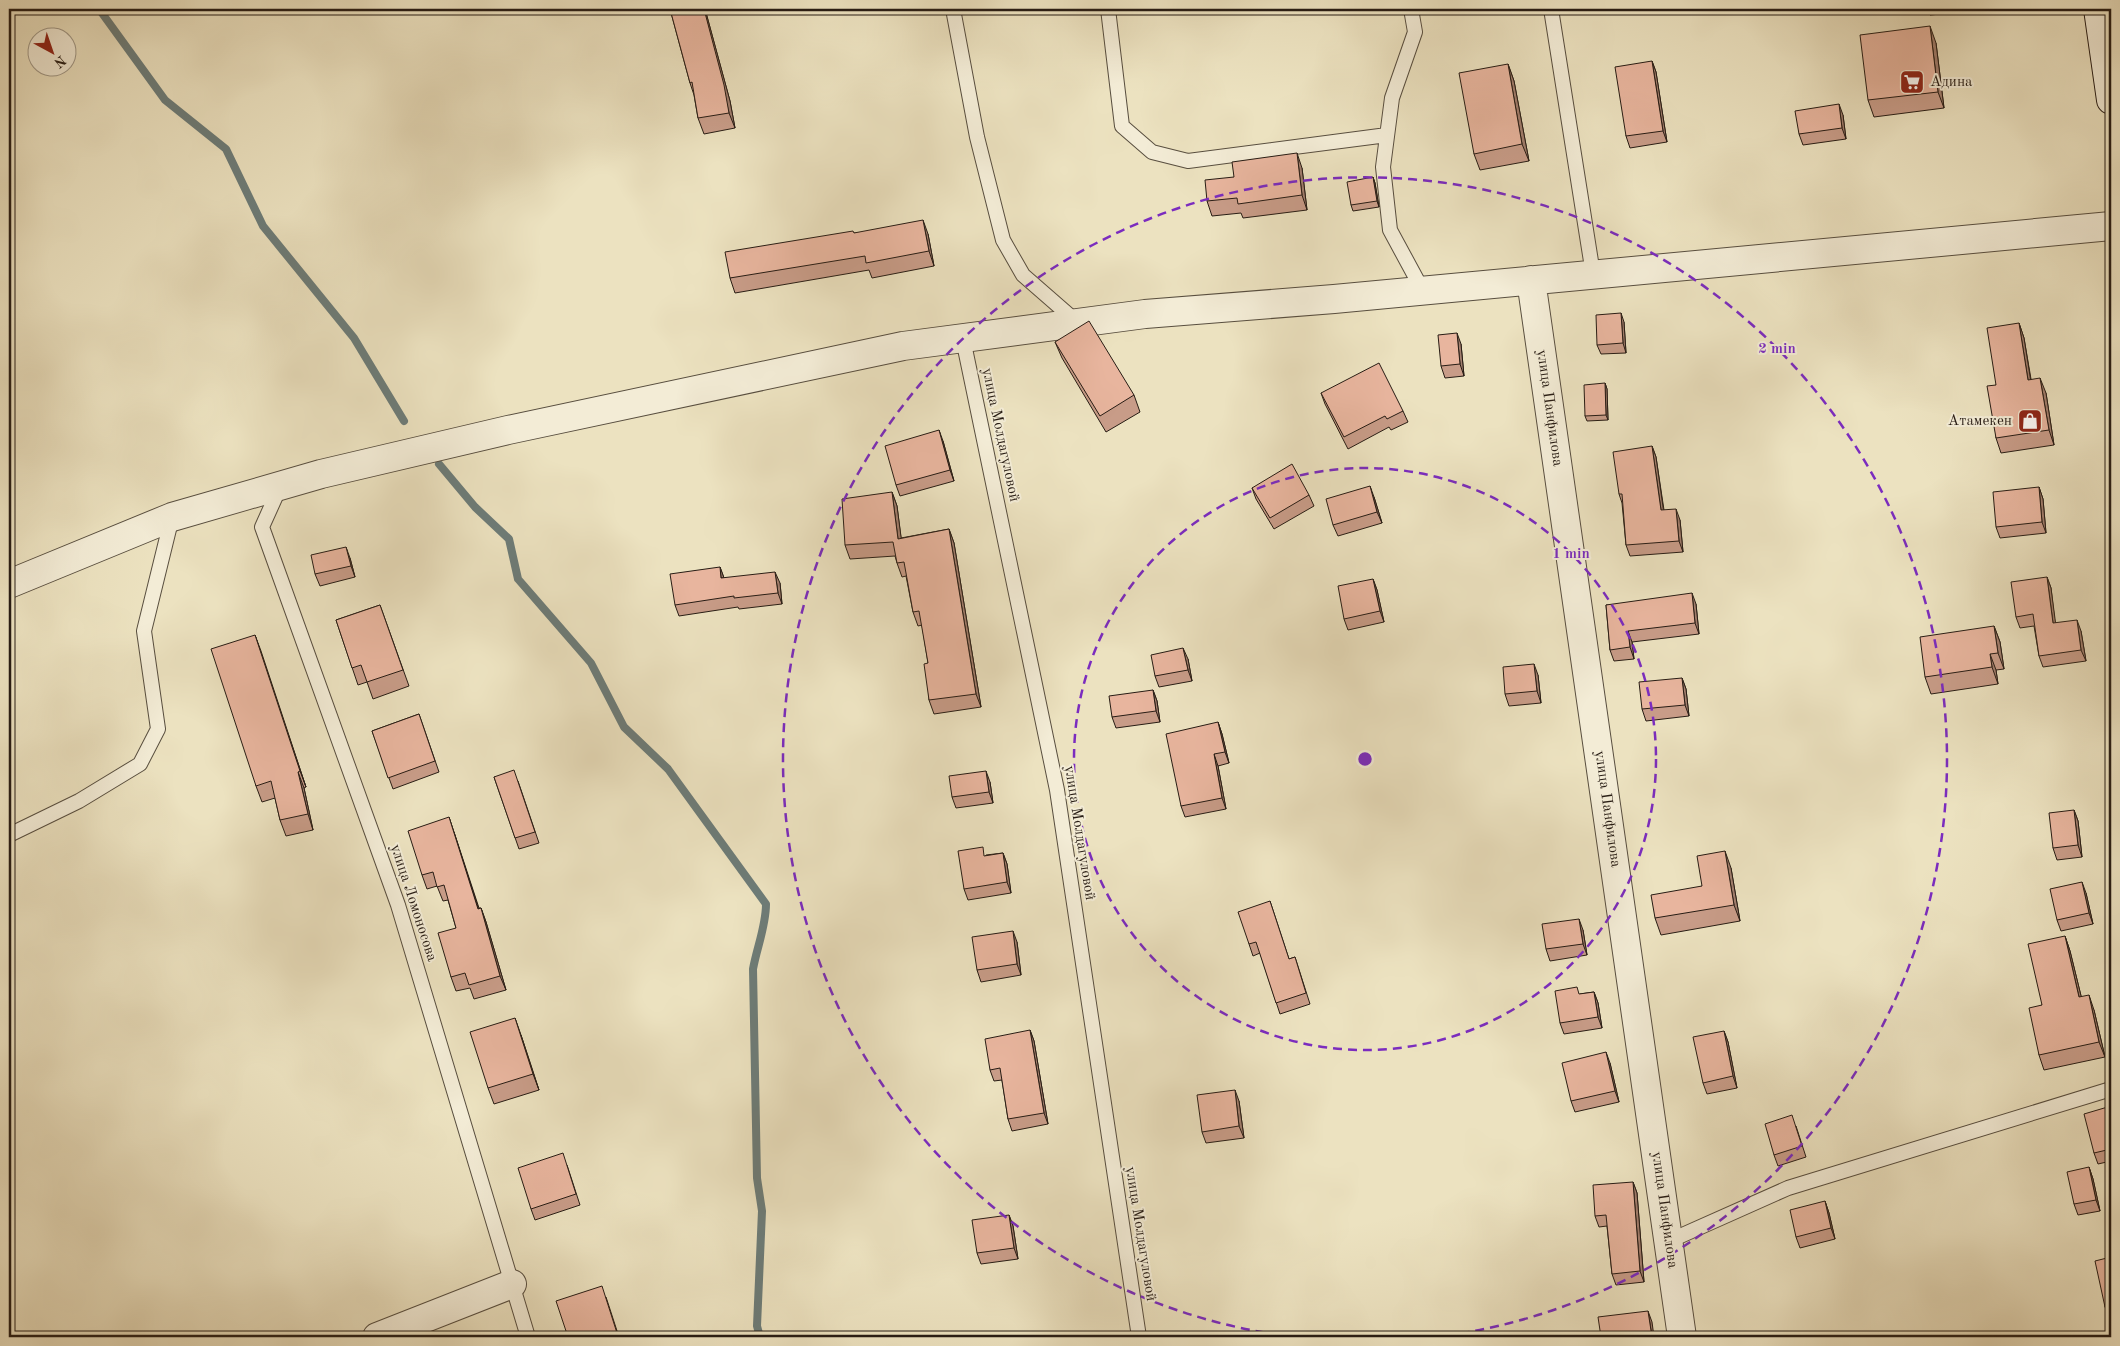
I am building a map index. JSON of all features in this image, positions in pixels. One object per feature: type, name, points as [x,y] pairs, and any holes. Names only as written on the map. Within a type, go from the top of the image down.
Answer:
[{"type":"street","points":[[2098,9],[2111,100]]},
{"type":"street","points":[[9,584],[172,517],[321,474],[508,430],[903,346],[1146,314],[1423,291],[2111,226]]},
{"type":"street","name":"улица Панфилова","points":[[1531,280],[1682,1337]]},
{"type":"street","points":[[377,1337],[512,1284]]},
{"type":"lane","points":[[952,9],[977,137],[1003,240],[1023,275],[1078,323]]},
{"type":"lane","points":[[1108,9],[1122,126],[1152,152],[1188,161],[1387,135]]},
{"type":"lane","points":[[1411,9],[1415,32],[1392,98],[1383,167],[1390,230],[1423,291]]},
{"type":"lane","points":[[1551,9],[1593,274]]},
{"type":"lane","name":"улица Молдагуловой","points":[[963,339],[1057,790],[1140,1337]]},
{"type":"lane","name":"улица Ломоносова","points":[[280,486],[262,527],[398,905],[528,1337]]},
{"type":"lane","points":[[9,835],[79,801],[140,764],[158,728],[144,632],[172,517]]},
{"type":"lane","points":[[1669,1240],[1788,1188],[2111,1089]]},
{"type":"building","points":[[670,9],[704,9],[724,85],[729,113],[698,118],[692,82],[690,83]]},
{"type":"building","points":[[1930,26],[1938,92],[1868,100],[1860,35]]},
{"type":"building","points":[[1652,61],[1663,131],[1626,136],[1615,67]]},
{"type":"building","points":[[1508,64],[1522,144],[1474,154],[1459,73]]},
{"type":"building","points":[[1839,104],[1842,128],[1799,134],[1795,111]]},
{"type":"building","points":[[1297,153],[1302,195],[1238,204],[1237,198],[1207,201],[1205,180],[1234,177],[1232,162]]},
{"type":"building","points":[[1373,177],[1377,201],[1351,205],[1347,182]]},
{"type":"building","points":[[923,220],[929,251],[866,263],[865,256],[730,278],[725,252],[853,231],[854,233]]},
{"type":"building","points":[[1621,313],[1623,343],[1597,345],[1596,315]]},
{"type":"building","points":[[1089,321],[1134,395],[1100,416],[1055,342]]},
{"type":"building","points":[[2019,323],[2028,380],[2040,378],[2049,430],[1996,438],[1987,386],[1996,385],[1987,328]]},
{"type":"building","points":[[1457,333],[1460,364],[1441,366],[1438,335]]},
{"type":"building","points":[[1379,363],[1403,411],[1387,419],[1385,416],[1344,437],[1321,393]]},
{"type":"building","points":[[1605,383],[1606,415],[1585,416],[1584,385]]},
{"type":"building","points":[[939,430],[950,470],[896,485],[885,446]]},
{"type":"building","points":[[1652,446],[1661,510],[1676,509],[1679,541],[1626,545],[1622,494],[1619,494],[1613,452]]},
{"type":"building","points":[[1292,464],[1309,495],[1270,518],[1252,488]]},
{"type":"building","points":[[1370,486],[1377,512],[1333,525],[1326,499]]},
{"type":"building","points":[[2039,487],[2042,522],[1996,527],[1993,492]]},
{"type":"building","points":[[892,492],[898,539],[949,529],[976,694],[929,700],[924,664],[928,663],[919,611],[913,612],[904,562],[897,563],[893,542],[845,545],[842,499]]},
{"type":"building","points":[[346,547],[351,566],[315,574],[311,555]]},
{"type":"building","points":[[720,567],[721,578],[775,572],[778,593],[734,598],[734,596],[675,605],[670,574]]},
{"type":"building","points":[[2047,577],[2053,623],[2077,620],[2081,650],[2039,656],[2033,614],[2016,617],[2011,582]]},
{"type":"building","points":[[1373,579],[1380,611],[1344,619],[1338,586]]},
{"type":"building","points":[[1692,593],[1695,623],[1628,631],[1630,647],[1610,650],[1606,605]]},
{"type":"building","points":[[380,605],[403,670],[367,682],[361,665],[352,668],[336,620]]},
{"type":"building","points":[[1994,626],[1998,653],[1990,654],[1992,667],[1925,677],[1920,637]]},
{"type":"building","points":[[255,635],[300,771],[298,772],[308,814],[280,820],[271,781],[256,786],[211,649]]},
{"type":"building","points":[[1183,648],[1188,670],[1155,676],[1151,655]]},
{"type":"building","points":[[1534,664],[1537,691],[1505,694],[1503,667]]},
{"type":"building","points":[[1682,678],[1685,705],[1642,709],[1639,682]]},
{"type":"building","points":[[1153,690],[1156,711],[1112,717],[1109,696]]},
{"type":"building","points":[[419,714],[435,761],[388,778],[372,731]]},
{"type":"building","points":[[1218,722],[1225,752],[1214,754],[1222,798],[1181,806],[1166,734]]},
{"type":"building","points":[[514,770],[535,832],[515,838],[494,777]]},
{"type":"building","points":[[986,771],[989,792],[952,797],[949,776]]},
{"type":"building","points":[[2074,810],[2078,845],[2053,848],[2049,813]]},
{"type":"building","points":[[449,817],[478,909],[481,908],[500,976],[469,985],[465,973],[451,977],[438,933],[456,928],[444,885],[437,887],[433,872],[422,875],[408,831]]},
{"type":"building","points":[[983,847],[984,856],[1003,853],[1007,882],[964,889],[958,851]]},
{"type":"building","points":[[1725,851],[1734,905],[1655,918],[1651,895],[1702,886],[1697,856]]},
{"type":"building","points":[[2082,882],[2089,913],[2057,920],[2050,889]]},
{"type":"building","points":[[1270,901],[1289,959],[1295,957],[1306,993],[1276,1003],[1256,942],[1249,944],[1238,912]]},
{"type":"building","points":[[1579,919],[1583,944],[1546,949],[1542,924]]},
{"type":"building","points":[[1013,931],[1017,964],[977,970],[972,937]]},
{"type":"building","points":[[2065,936],[2079,997],[2089,995],[2099,1042],[2039,1055],[2029,1008],[2042,1005],[2028,944]]},
{"type":"building","points":[[1577,987],[1579,994],[1594,992],[1598,1017],[1560,1023],[1555,991]]},
{"type":"building","points":[[515,1018],[533,1074],[488,1088],[470,1032]]},
{"type":"building","points":[[1030,1030],[1044,1113],[1008,1119],[1000,1068],[990,1070],[985,1039]]},
{"type":"building","points":[[1724,1031],[1733,1076],[1703,1083],[1693,1037]]},
{"type":"building","points":[[1606,1052],[1615,1091],[1571,1101],[1562,1063]]},
{"type":"building","points":[[1235,1090],[1239,1126],[1202,1132],[1197,1095]]},
{"type":"building","points":[[2111,1106],[2111,1149],[2094,1153],[2084,1114]]},
{"type":"building","points":[[1792,1115],[1802,1146],[1774,1155],[1765,1124]]},
{"type":"building","points":[[563,1153],[576,1194],[531,1209],[518,1168]]},
{"type":"building","points":[[2089,1167],[2096,1200],[2074,1204],[2067,1172]]},
{"type":"building","points":[[1633,1182],[1640,1271],[1612,1274],[1606,1215],[1595,1216],[1593,1185]]},
{"type":"building","points":[[1825,1201],[1831,1228],[1796,1237],[1790,1210]]},
{"type":"building","points":[[1009,1215],[1014,1248],[977,1253],[972,1220]]},
{"type":"building","points":[[2111,1257],[2111,1305],[2105,1307],[2095,1261]]},
{"type":"building","points":[[602,1286],[617,1333],[605,1337],[568,1337],[556,1301]]},
{"type":"building","points":[[1648,1311],[1652,1337],[1601,1337],[1598,1317]]},
{"type":"waterway","points":[[99,9],[165,100],[226,149],[263,226],[354,338],[404,421]]},
{"type":"waterway","points":[[439,464],[475,507],[509,539],[518,579],[591,663],[624,727],[668,769],[766,904],[763,928],[753,969],[757,1178],[762,1211],[757,1326],[760,1337]]},
{"type":"place","name":"Адина","points":[[1912,82]]},
{"type":"place","name":"Атамекен","points":[[2030,421]]}]
